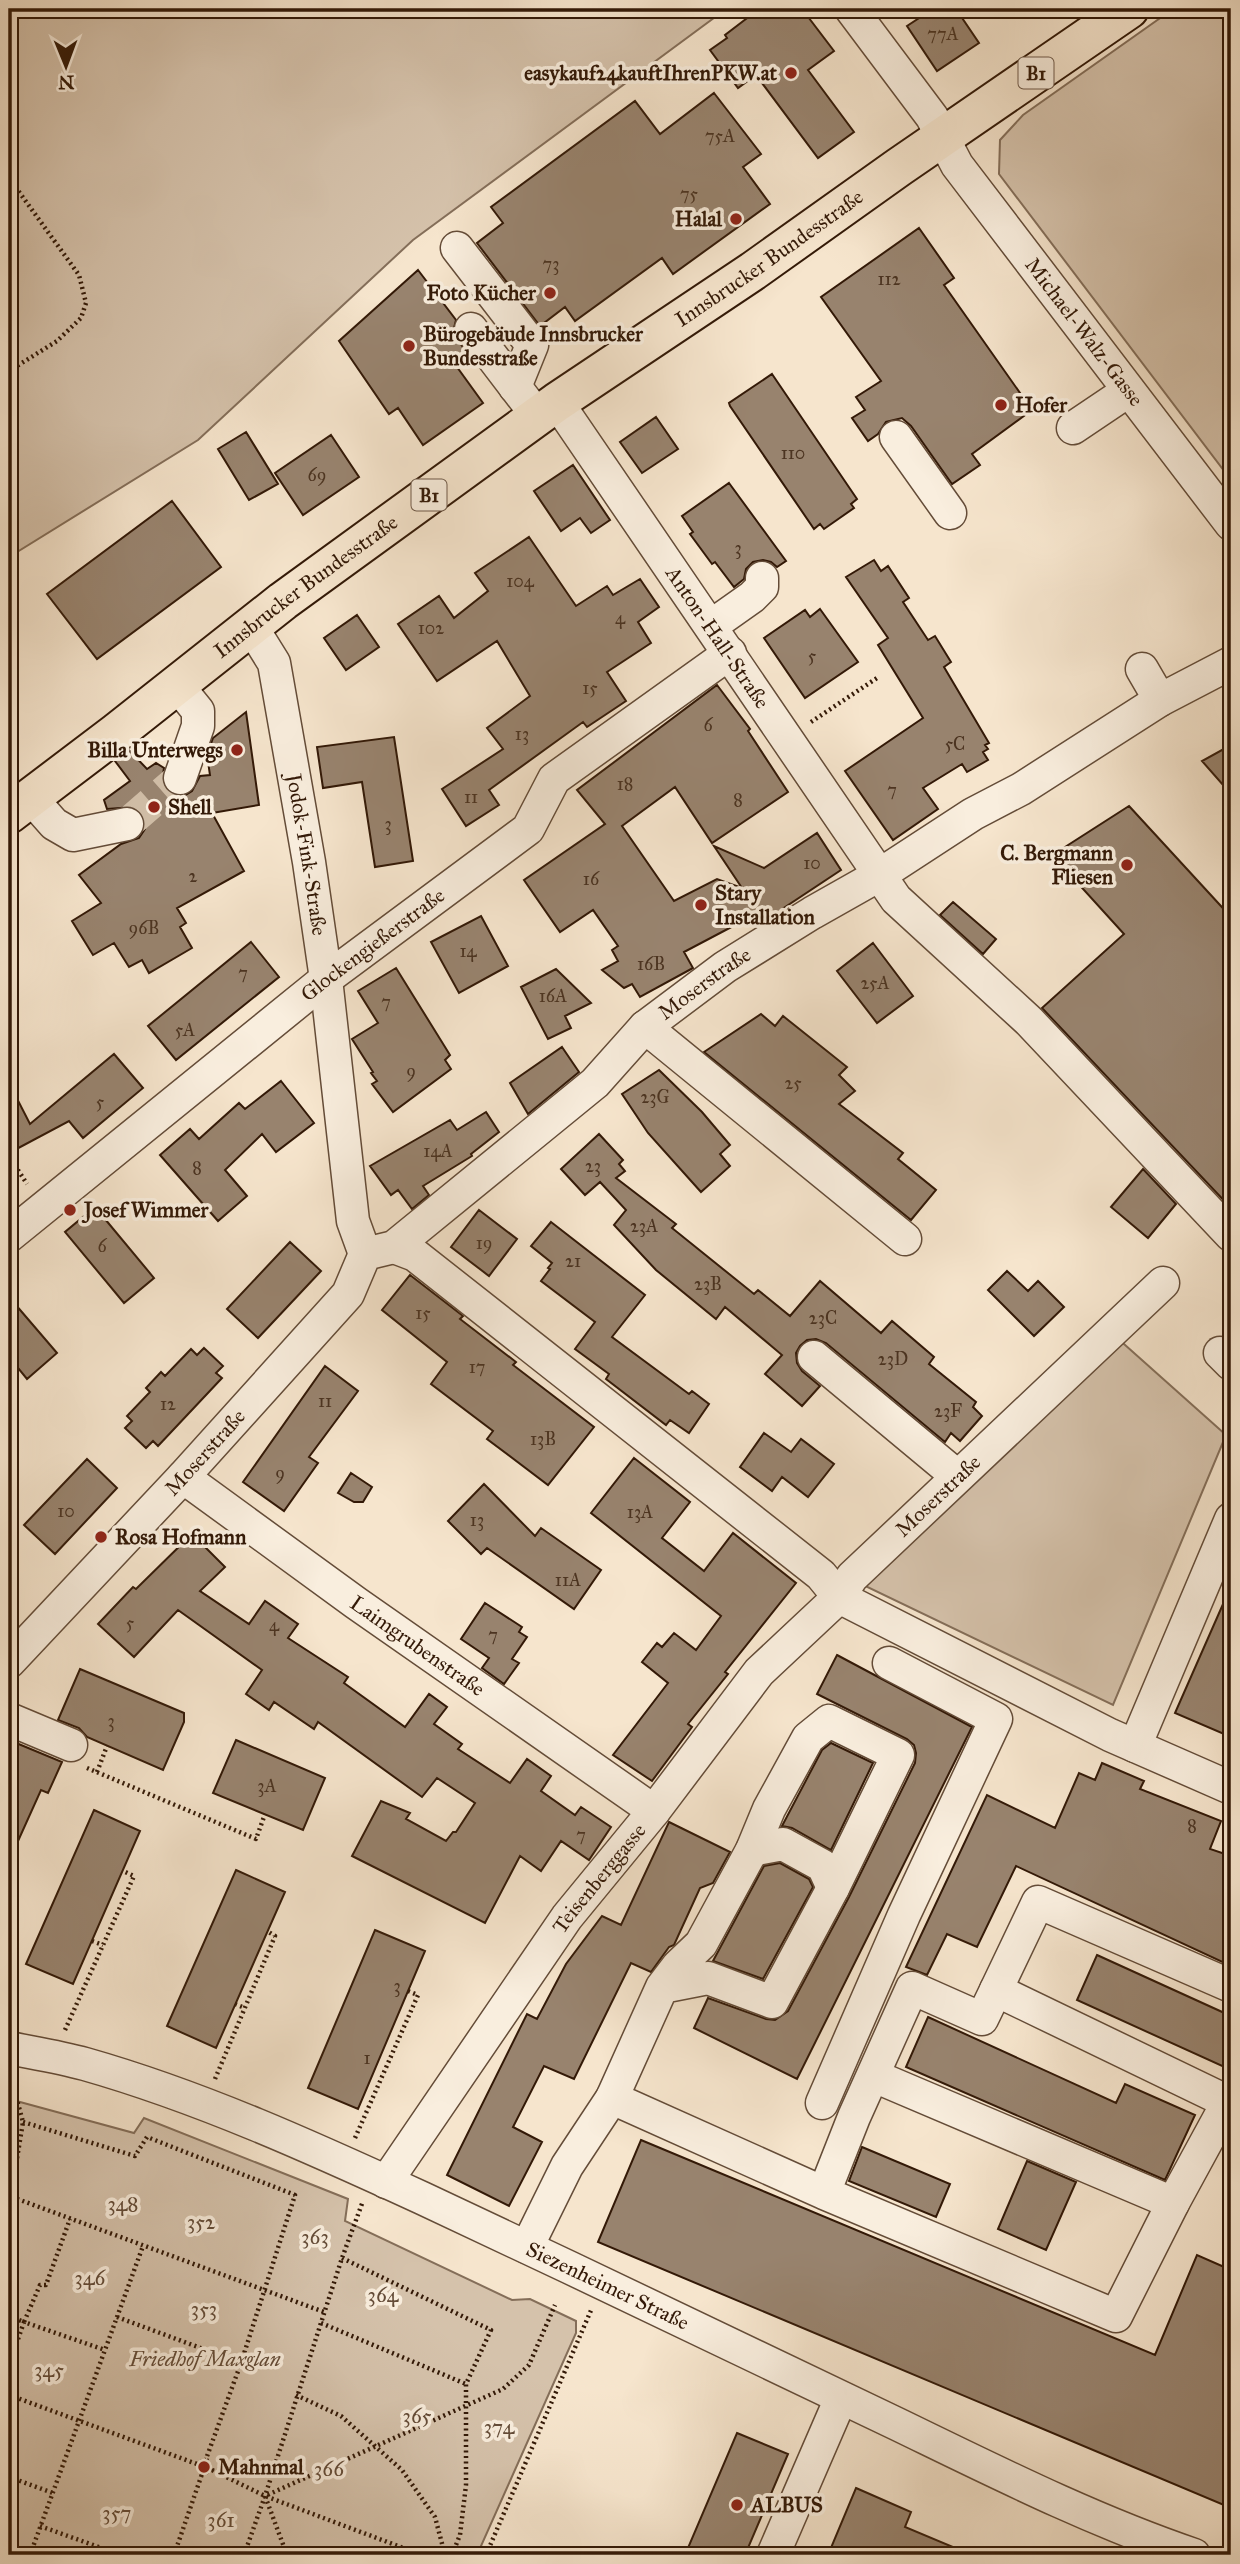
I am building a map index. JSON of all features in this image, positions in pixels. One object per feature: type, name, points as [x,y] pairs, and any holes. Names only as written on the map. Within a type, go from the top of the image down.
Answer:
[{"type":"main road","name":"Innsbrucker Bundesstraße","points":[[20,806],[536,402],[753,271],[1129,9]]},
{"type":"street","name":"Michael-Walz-Gasse","points":[[851,9],[932,117],[957,164],[1231,524]]},
{"type":"street","points":[[457,248],[532,345],[536,402]]},
{"type":"street","name":"Anton-Hall-Straße","points":[[471,329],[536,402],[711,626],[896,899],[1029,1021],[1231,1235]]},
{"type":"street","points":[[1073,428],[1128,391]]},
{"type":"street","points":[[896,437],[950,513]]},
{"type":"street","points":[[711,626],[752,597],[762,587],[762,578]]},
{"type":"street","name":"Jodok-Fink-Straße","points":[[251,626],[274,663],[309,862],[326,979],[353,1221],[379,1251]]},
{"type":"street","name":"Glockengießerstraße","points":[[9,1236],[326,979],[528,829],[554,779],[730,653]]},
{"type":"street","name":"Moserstraße","points":[[9,1662],[183,1477],[348,1294],[379,1251],[595,1083],[645,1027],[725,967],[881,874],[972,814],[1021,789],[1160,699],[1231,663]]},
{"type":"street","points":[[1142,669],[1160,699]]},
{"type":"street","points":[[177,685],[198,711],[198,726],[180,778]]},
{"type":"street","points":[[20,806],[73,835],[127,824]]},
{"type":"street","points":[[645,1027],[905,1239]]},
{"type":"street","points":[[379,1251],[415,1255],[821,1575],[839,1597],[1135,1746],[1231,1787]]},
{"type":"street","name":"Moserstraße","points":[[839,1597],[852,1577],[1163,1283]]},
{"type":"street","points":[[814,1357],[957,1476]]},
{"type":"street","name":"Laimgrubenstraße","points":[[183,1477],[356,1603],[654,1811]]},
{"type":"street","points":[[1135,1746],[1231,1519]]},
{"type":"street","name":"Teisenberggasse","points":[[368,2173],[567,1917],[654,1811],[759,1672],[839,1597]]},
{"type":"street","points":[[889,1663],[996,1719]]},
{"type":"street","points":[[822,2103],[904,1915],[1014,1686]]},
{"type":"street","points":[[9,1719],[78,1756]]},
{"type":"street","points":[[527,2247],[567,2166],[611,2098],[663,1987],[678,1966],[701,1944],[808,1738],[829,1721],[898,1755],[833,1888],[772,2002],[708,1978],[663,1987]]},
{"type":"street","points":[[752,1850],[783,1844],[822,1866],[833,1888]]},
{"type":"street","points":[[824,2193],[854,2117],[912,1989],[982,2019],[1038,1902],[1231,1986]]},
{"type":"street","points":[[611,2098],[824,2193],[1116,2316],[1228,2102],[996,1990]]},
{"type":"street","name":"Siezenheimer Straße","points":[[9,2048],[83,2063],[204,2105],[368,2173],[603,2282],[1046,2495],[1154,2542],[1194,2555]]},
{"type":"street","points":[[874,2076],[1173,2203]]},
{"type":"street","points":[[773,2555],[841,2398]]},
{"type":"path","points":[[9,178],[79,275],[86,303],[80,318],[57,341],[9,371]]},
{"type":"path","points":[[809,724],[877,678]]},
{"type":"path","points":[[97,1772],[107,1746]]},
{"type":"path","points":[[78,1756],[97,1772],[256,1839],[265,1814]]},
{"type":"path","points":[[53,2057],[134,1876],[123,1871]]},
{"type":"path","points":[[204,2105],[275,1936],[267,1931]]},
{"type":"path","points":[[92,1941],[103,1945]]},
{"type":"path","points":[[244,2555],[368,2173],[385,2069],[418,1995],[408,1991]]},
{"type":"path","points":[[236,2004],[245,2008]]},
{"type":"path","points":[[376,2066],[385,2069]]},
{"type":"path","points":[[9,2207],[23,2122],[14,2089]]},
{"type":"path","points":[[23,2122],[135,2156],[147,2137],[295,2195],[206,2459],[197,2464]]},
{"type":"path","points":[[12,2197],[324,2312]]},
{"type":"path","points":[[9,2365],[40,2285],[46,2285],[70,2219]]},
{"type":"path","points":[[30,2555],[143,2246]]},
{"type":"path","points":[[342,2258],[491,2330],[466,2384],[466,2485],[460,2535],[452,2555]]},
{"type":"path","points":[[485,2555],[603,2282]]},
{"type":"path","points":[[265,2496],[503,2389],[530,2365],[555,2305]]},
{"type":"path","points":[[9,2316],[105,2350]]},
{"type":"path","points":[[117,2317],[240,2363]]},
{"type":"path","points":[[321,2323],[466,2384]]},
{"type":"path","points":[[9,2395],[197,2464],[202,2474],[174,2555]]},
{"type":"path","points":[[296,2395],[341,2416],[402,2470],[435,2517],[445,2555]]},
{"type":"path","points":[[206,2459],[212,2470],[265,2496],[422,2555]]},
{"type":"path","points":[[202,2474],[212,2470]]},
{"type":"path","points":[[9,2477],[53,2493]]},
{"type":"path","points":[[265,2496],[287,2555]]},
{"type":"path","points":[[40,2526],[121,2555]]},
{"type":"green space","points":[[9,9],[726,9],[413,240],[198,440],[9,557]]},
{"type":"green space","points":[[1173,9],[1231,9],[1231,480],[999,174],[1000,140],[1023,115]]},
{"type":"green space","points":[[1115,1336],[1226,1435],[1113,1705],[859,1583]]},
{"type":"green space","name":"Friedhof Maxglan","points":[[9,2099],[134,2133],[144,2118],[348,2199],[345,2221],[512,2300],[530,2299],[576,2321],[576,2333],[477,2555],[9,2555]]},
{"type":"building","points":[[759,9],[802,9],[834,51],[808,70],[854,132],[818,158],[756,75],[738,88],[710,50]]},
{"type":"building","points":[[933,9],[956,9],[979,43],[937,71],[907,26]]},
{"type":"building","points":[[714,93],[761,154],[743,167],[770,204],[673,274],[662,258],[575,321],[565,307],[540,326],[477,243],[503,223],[491,207],[635,101],[660,134]]},
{"type":"building","points":[[919,228],[954,278],[944,285],[1032,410],[972,454],[980,465],[952,484],[911,426],[902,418],[886,422],[878,434],[868,441],[852,418],[865,410],[856,397],[881,381],[821,297]]},
{"type":"building","name":"Bürogebäude Innsbrucker Bundesstraße","points":[[418,270],[456,320],[453,332],[470,358],[457,367],[483,403],[423,445],[398,408],[389,414],[339,341]]},
{"type":"building","points":[[772,374],[857,499],[851,504],[854,508],[824,529],[820,524],[814,529],[730,406],[729,403]]},
{"type":"building","points":[[656,417],[678,449],[642,473],[620,442]]},
{"type":"building","points":[[246,432],[278,484],[249,500],[218,449]]},
{"type":"building","points":[[331,435],[359,477],[303,515],[275,473]]},
{"type":"building","points":[[573,465],[610,520],[591,533],[580,518],[561,531],[534,491]]},
{"type":"building","points":[[729,483],[786,561],[777,567],[763,560],[753,562],[746,569],[744,579],[734,587],[715,562],[712,564],[690,534],[693,532],[682,516]]},
{"type":"building","points":[[172,501],[221,567],[97,659],[47,594]]},
{"type":"building","points":[[529,537],[576,606],[607,586],[613,595],[640,579],[659,607],[638,622],[651,643],[607,672],[626,701],[587,727],[583,722],[489,790],[499,805],[466,826],[442,789],[503,749],[487,728],[530,696],[497,641],[437,681],[398,624],[439,596],[454,618],[488,591],[475,573]]},
{"type":"building","points":[[874,560],[881,571],[888,566],[909,598],[903,602],[928,640],[935,636],[951,662],[944,667],[989,743],[985,745],[988,749],[983,752],[988,760],[967,772],[962,764],[923,788],[938,809],[893,840],[845,771],[923,718],[878,645],[888,638],[846,577]]},
{"type":"building","points":[[820,609],[858,662],[805,698],[764,638],[805,610],[810,617]]},
{"type":"building","points":[[357,615],[379,647],[346,670],[324,638]]},
{"type":"building","points":[[717,685],[750,729],[748,731],[788,792],[712,843],[675,787],[622,826],[674,901],[717,879],[742,888],[714,846],[764,868],[817,833],[841,870],[767,919],[758,913],[684,952],[693,968],[640,997],[632,984],[624,988],[602,970],[618,961],[612,950],[618,946],[593,910],[560,932],[524,880],[605,824],[577,790]]},
{"type":"building","points":[[246,712],[259,805],[212,813],[244,871],[177,908],[186,923],[180,927],[192,948],[149,973],[142,960],[129,967],[114,943],[93,955],[72,921],[101,903],[79,875],[121,844],[139,838],[145,829],[141,812],[133,807],[107,809],[104,800],[130,781],[115,761],[129,750],[147,769],[156,763],[164,768],[162,781],[167,790],[184,796],[192,791],[200,776],[210,775],[207,755],[213,738]]},
{"type":"building","points":[[394,737],[413,861],[375,867],[362,782],[323,788],[317,747]]},
{"type":"building","points":[[1231,745],[1231,794],[1202,761]]},
{"type":"building","points":[[1129,806],[1231,917],[1231,1208],[1042,1008],[1124,934],[1075,880],[1069,884],[1051,856]]},
{"type":"building","points":[[953,902],[996,939],[983,954],[940,915]]},
{"type":"building","points":[[481,916],[508,966],[459,993],[431,942]]},
{"type":"building","points":[[251,942],[279,977],[176,1060],[148,1026]]},
{"type":"building","points":[[873,943],[913,996],[877,1023],[837,971]]},
{"type":"building","points":[[396,968],[450,1055],[445,1060],[451,1069],[393,1112],[372,1084],[377,1081],[371,1073],[373,1072],[352,1039],[378,1023],[358,991]]},
{"type":"building","points":[[556,969],[591,1003],[565,1016],[571,1028],[548,1039],[521,987]]},
{"type":"building","points":[[761,1014],[775,1026],[783,1016],[847,1067],[839,1075],[855,1091],[839,1104],[903,1153],[898,1159],[936,1190],[911,1220],[704,1052]]},
{"type":"building","points":[[562,1047],[579,1072],[528,1114],[510,1083]]},
{"type":"building","points":[[114,1054],[143,1088],[83,1138],[69,1121],[9,1153],[9,1083],[30,1124]]},
{"type":"building","points":[[659,1070],[702,1112],[730,1145],[720,1154],[730,1166],[701,1192],[648,1133],[622,1094]]},
{"type":"building","points":[[281,1081],[314,1123],[276,1152],[262,1134],[225,1170],[247,1196],[218,1221],[160,1155],[190,1129],[199,1139],[239,1103],[245,1109]]},
{"type":"building","points":[[486,1112],[499,1132],[471,1154],[472,1156],[423,1186],[429,1195],[412,1209],[398,1190],[391,1195],[370,1166],[450,1120],[457,1130]]},
{"type":"building","points":[[599,1134],[623,1160],[619,1164],[625,1171],[616,1178],[676,1224],[672,1228],[754,1294],[758,1290],[790,1316],[820,1281],[881,1333],[892,1321],[934,1357],[929,1364],[976,1402],[973,1407],[982,1416],[960,1441],[951,1433],[945,1442],[826,1343],[816,1339],[807,1340],[796,1353],[797,1363],[802,1371],[820,1386],[802,1406],[765,1374],[782,1355],[725,1307],[716,1319],[656,1270],[614,1225],[626,1210],[600,1182],[585,1195],[561,1169]]},
{"type":"building","points":[[1143,1169],[1176,1204],[1148,1238],[1111,1207]]},
{"type":"building","points":[[95,1207],[154,1278],[124,1303],[65,1232]]},
{"type":"building","points":[[479,1210],[517,1239],[489,1276],[451,1247]]},
{"type":"building","points":[[551,1222],[645,1295],[612,1337],[689,1394],[692,1391],[709,1404],[689,1433],[670,1420],[666,1425],[606,1379],[609,1374],[575,1349],[595,1322],[541,1281],[552,1263],[531,1246]]},
{"type":"building","points":[[290,1242],[321,1271],[258,1338],[227,1309]]},
{"type":"building","points":[[1007,1271],[1028,1291],[1038,1281],[1064,1307],[1034,1336],[988,1290]]},
{"type":"building","points":[[410,1275],[463,1316],[460,1319],[516,1362],[513,1365],[594,1427],[548,1485],[487,1439],[493,1431],[431,1384],[447,1362],[382,1310]]},
{"type":"building","points":[[9,1297],[57,1353],[27,1379],[9,1357]]},
{"type":"building","points":[[204,1348],[223,1366],[216,1373],[222,1378],[158,1446],[153,1441],[146,1448],[125,1428],[132,1421],[127,1416],[150,1392],[146,1388],[161,1372],[165,1376],[191,1349],[197,1355]]},
{"type":"building","points":[[325,1366],[358,1391],[309,1457],[318,1463],[284,1511],[243,1482]]},
{"type":"building","points":[[764,1433],[791,1452],[801,1439],[834,1464],[808,1497],[782,1477],[772,1491],[740,1467]]},
{"type":"building","points":[[634,1458],[690,1502],[662,1538],[704,1571],[733,1533],[796,1583],[725,1672],[728,1674],[688,1724],[692,1727],[652,1781],[613,1755],[668,1683],[642,1662],[657,1643],[662,1647],[674,1633],[696,1650],[721,1616],[591,1513]]},
{"type":"building","points":[[87,1459],[117,1488],[55,1554],[24,1525]]},
{"type":"building","points":[[351,1473],[372,1487],[363,1502],[354,1502],[338,1493]]},
{"type":"building","points":[[484,1484],[535,1536],[541,1528],[601,1570],[574,1609],[487,1548],[481,1554],[448,1521]]},
{"type":"building","points":[[192,1534],[225,1567],[200,1591],[249,1624],[265,1601],[298,1624],[288,1638],[348,1677],[344,1683],[405,1727],[429,1694],[447,1707],[434,1724],[462,1744],[458,1749],[510,1783],[527,1759],[551,1776],[541,1791],[575,1815],[581,1807],[611,1827],[589,1860],[561,1841],[541,1871],[520,1856],[485,1923],[352,1856],[381,1801],[410,1813],[406,1819],[446,1841],[456,1832],[475,1803],[437,1778],[422,1797],[318,1722],[314,1729],[274,1702],[269,1710],[246,1694],[262,1670],[178,1610],[134,1657],[98,1624],[133,1587],[136,1589]]},
{"type":"building","points":[[1231,1586],[1231,1737],[1175,1713]]},
{"type":"building","points":[[485,1603],[522,1627],[519,1632],[527,1637],[512,1659],[519,1663],[504,1684],[482,1668],[489,1658],[461,1639]]},
{"type":"building","points":[[837,1655],[972,1727],[797,2079],[694,2028],[708,1998],[766,2019],[775,2020],[788,2011],[849,1897],[915,1763],[914,1745],[907,1739],[817,1694]]},
{"type":"building","points":[[80,1669],[184,1713],[184,1722],[163,1770],[87,1737],[79,1728],[58,1720]]},
{"type":"building","points":[[9,1740],[62,1762],[48,1793],[41,1790],[9,1861]]},
{"type":"building","points":[[236,1740],[325,1778],[303,1830],[213,1793]]},
{"type":"building","points":[[831,1743],[873,1763],[831,1850],[792,1828],[782,1826],[822,1750]]},
{"type":"building","points":[[1102,1763],[1144,1781],[1140,1789],[1221,1821],[1210,1849],[1231,1856],[1231,1966],[1016,1866],[977,1947],[947,1934],[927,1975],[906,1967],[987,1795],[1055,1828],[1079,1773],[1095,1780]]},
{"type":"building","points":[[94,1810],[140,1831],[73,1984],[26,1964]]},
{"type":"building","points":[[669,1822],[730,1852],[713,1883],[700,1888],[674,1945],[669,1947],[651,1972],[631,1963],[574,2079],[544,2066],[513,2127],[542,2142],[509,2206],[447,2175],[527,2014],[537,2019],[566,1964],[602,1916],[621,1925]]},
{"type":"building","points":[[780,1863],[809,1879],[813,1887],[763,1979],[713,1961],[764,1866]]},
{"type":"building","points":[[236,1870],[285,1892],[216,2048],[167,2026]]},
{"type":"building","points":[[375,1930],[425,1951],[358,2109],[308,2088]]},
{"type":"building","points":[[1097,1955],[1231,2016],[1231,2070],[1077,2000]]},
{"type":"building","points":[[928,2017],[1116,2103],[1125,2084],[1195,2115],[1165,2180],[906,2067]]},
{"type":"building","points":[[641,2140],[1155,2355],[1197,2255],[1231,2270],[1231,2508],[598,2242]]},
{"type":"building","points":[[862,2147],[950,2184],[936,2217],[849,2181]]},
{"type":"building","points":[[1027,2161],[1076,2182],[1046,2250],[998,2229]]},
{"type":"building","name":"ALBUS","points":[[737,2433],[788,2454],[745,2555],[685,2555]]},
{"type":"building","points":[[856,2488],[911,2512],[905,2527],[972,2555],[828,2555]]},
{"type":"tunnel","points":[[127,824],[180,778]]},
{"type":"place","name":"easykauf24kauftIhrenPKW.at","points":[[791,73]]},
{"type":"place","name":"Halal","points":[[736,219]]},
{"type":"place","name":"Foto Kücher","points":[[550,293]]},
{"type":"place","name":"Bürogebäude Innsbrucker Bundesstraße","points":[[409,346]]},
{"type":"place","name":"Hofer","points":[[1001,405]]},
{"type":"place","name":"Billa Unterwegs","points":[[237,750]]},
{"type":"place","name":"Shell","points":[[154,807]]},
{"type":"place","name":"C. Bergmann Fliesen","points":[[1127,865]]},
{"type":"place","name":"Stary Installation","points":[[701,905]]},
{"type":"place","name":"Josef Wimmer","points":[[70,1210]]},
{"type":"place","name":"Rosa Hofmann","points":[[101,1537]]},
{"type":"place","name":"Mahnmal","points":[[204,2467]]},
{"type":"place","name":"ALBUS","points":[[737,2505]]},
{"type":"park label","name":"348","points":[[123,2204]]},
{"type":"park label","name":"352","points":[[201,2222]]},
{"type":"park label","name":"363","points":[[315,2237]]},
{"type":"park label","name":"346","points":[[90,2278]]},
{"type":"park label","name":"364","points":[[383,2295]]},
{"type":"park label","name":"353","points":[[204,2309]]},
{"type":"park label","name":"345","points":[[49,2370]]},
{"type":"park label","name":"365","points":[[417,2416]]},
{"type":"park label","name":"374","points":[[499,2427]]},
{"type":"park label","name":"366","points":[[329,2469]]},
{"type":"park label","name":"357","points":[[117,2513]]},
{"type":"park label","name":"361","points":[[221,2520]]}]
